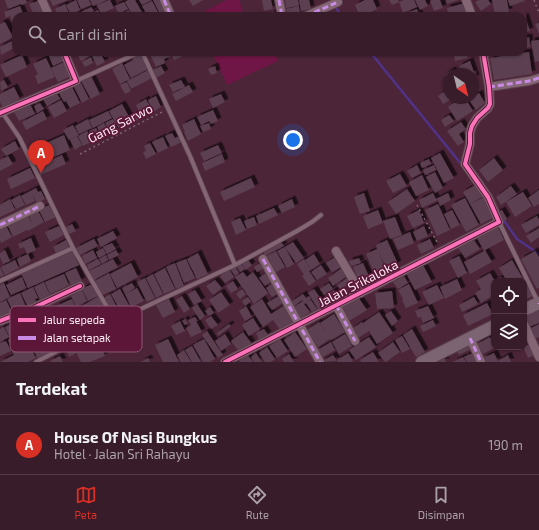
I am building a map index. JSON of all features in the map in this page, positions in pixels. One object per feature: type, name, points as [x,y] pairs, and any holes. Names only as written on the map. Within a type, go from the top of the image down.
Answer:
[{"type":"street","points":[[42,0],[47,12]]},
{"type":"street","points":[[164,0],[169,12]]},
{"type":"street","points":[[279,0],[281,12]]},
{"type":"street","points":[[466,0],[470,12]]},
{"type":"street","points":[[315,12],[341,1]]},
{"type":"street","points":[[1,111],[76,82],[66,56]]},
{"type":"street","points":[[484,56],[489,87],[490,104],[472,126],[465,164],[488,197],[499,222]]},
{"type":"street","points":[[489,87],[539,78]]},
{"type":"street","points":[[0,225],[40,206]]},
{"type":"street","name":"Jalan Srikaloka","points":[[225,362],[499,222]]},
{"type":"street","points":[[336,251],[361,293]]},
{"type":"street","points":[[263,259],[320,362]]},
{"type":"street","points":[[37,306],[80,286]]},
{"type":"street","points":[[527,309],[539,303]]},
{"type":"street","points":[[336,305],[355,341]]},
{"type":"street","points":[[0,322],[10,318]]},
{"type":"street","points":[[422,362],[491,328]]},
{"type":"street","points":[[527,331],[539,357]]},
{"type":"street","points":[[470,338],[481,362]]},
{"type":"lane","points":[[76,82],[132,56]]},
{"type":"lane","points":[[143,56],[190,156],[236,265]]},
{"type":"lane","points":[[1,111],[19,137],[73,248],[106,306]]},
{"type":"lane","points":[[142,308],[236,265],[297,231],[321,215]]},
{"type":"lane","points":[[499,222],[539,303]]},
{"type":"lane","points":[[0,281],[73,248]]},
{"type":"lane","points":[[36,362],[55,352]]},
{"type":"path","points":[[534,0],[539,13]]},
{"type":"path","points":[[417,204],[442,251]]},
{"type":"shaded area","points":[[226,0],[239,0],[243,12],[204,12]]},
{"type":"shaded area","points":[[214,56],[276,56],[278,61],[227,85]]},
{"type":"building","points":[[5,0],[26,0],[27,3],[8,9]]},
{"type":"building","points":[[41,0],[45,11],[33,12],[29,4]]},
{"type":"building","points":[[50,0],[68,0],[53,6]]},
{"type":"building","points":[[76,0],[80,10],[76,12],[70,12],[66,5]]},
{"type":"building","points":[[77,0],[89,0],[91,5],[81,9]]},
{"type":"building","points":[[90,0],[107,0],[93,6]]},
{"type":"building","points":[[110,0],[114,8],[105,12],[100,12],[97,5]]},
{"type":"building","points":[[128,0],[135,0],[142,12],[131,12],[125,2]]},
{"type":"building","points":[[139,0],[152,0],[142,5]]},
{"type":"building","points":[[153,0],[161,0],[166,12],[159,12]]},
{"type":"building","points":[[189,0],[203,0],[193,6]]},
{"type":"building","points":[[262,0],[271,0],[273,9],[264,11]]},
{"type":"building","points":[[285,0],[298,0],[299,6],[286,8]]},
{"type":"building","points":[[299,0],[309,0],[311,9],[301,11]]},
{"type":"building","points":[[365,0],[373,0],[377,9],[371,12],[358,12],[355,5]]},
{"type":"building","points":[[389,0],[398,0],[399,2],[392,5]]},
{"type":"building","points":[[404,0],[414,0],[417,7],[403,12],[399,2]]},
{"type":"building","points":[[415,0],[425,0],[428,6],[420,10]]},
{"type":"building","points":[[440,0],[443,8],[434,11],[430,1]]},
{"type":"building","points":[[446,0],[458,0],[447,4]]},
{"type":"building","points":[[479,0],[488,0],[491,4],[481,11],[475,2]]},
{"type":"building","points":[[492,0],[507,0],[509,12],[495,12]]},
{"type":"building","points":[[508,0],[524,0],[525,1],[510,6]]},
{"type":"building","points":[[152,1],[158,12],[146,12],[142,6]]},
{"type":"building","points":[[124,2],[128,9],[123,12],[118,12],[115,6]]},
{"type":"building","points":[[465,3],[467,12],[448,12],[447,8]]},
{"type":"building","points":[[65,4],[68,12],[56,12],[55,9]]},
{"type":"building","points":[[20,6],[22,12],[12,12],[12,22],[10,16],[6,18],[4,12]]},
{"type":"building","points":[[299,6],[300,12],[287,12],[286,9]]},
{"type":"building","points":[[91,7],[94,11],[92,12],[81,12]]},
{"type":"building","points":[[417,9],[418,12],[410,12]]},
{"type":"building","points":[[5,22],[12,38],[0,44],[0,24]]},
{"type":"building","points":[[527,22],[530,31],[527,32]]},
{"type":"building","points":[[539,23],[539,34],[535,24]]},
{"type":"building","points":[[527,37],[529,37],[530,47],[527,47]]},
{"type":"building","points":[[539,40],[539,61],[535,62],[531,41]]},
{"type":"building","points":[[12,41],[12,49],[1,55],[0,47]]},
{"type":"building","points":[[527,52],[529,52],[532,74],[494,80],[490,58],[503,56],[527,56]]},
{"type":"building","points":[[22,56],[27,67],[6,77],[0,65]]},
{"type":"building","points":[[49,56],[64,56],[66,60],[53,66]]},
{"type":"building","points":[[78,56],[90,56],[81,61]]},
{"type":"building","points":[[92,56],[102,56],[105,62],[97,66]]},
{"type":"building","points":[[142,56],[148,69],[131,78],[124,65],[133,60],[132,57]]},
{"type":"building","points":[[151,56],[171,56],[164,59],[165,63],[156,67]]},
{"type":"building","points":[[172,56],[183,56],[174,60]]},
{"type":"building","points":[[454,56],[467,56],[468,58],[455,61]]},
{"type":"building","points":[[91,57],[93,63],[85,67],[82,62]]},
{"type":"building","points":[[46,58],[55,77],[38,84],[35,76],[38,74],[33,64]]},
{"type":"building","points":[[470,61],[472,68],[460,68],[459,66]]},
{"type":"building","points":[[64,62],[71,76],[58,82],[51,68]]},
{"type":"building","points":[[122,63],[130,79],[120,84],[112,69]]},
{"type":"building","points":[[161,66],[165,73],[156,78],[153,70]]},
{"type":"building","points":[[215,66],[217,73],[211,75],[208,69]]},
{"type":"building","points":[[148,70],[152,78],[131,89],[127,81]]},
{"type":"building","points":[[91,76],[100,94],[91,99],[81,81]]},
{"type":"building","points":[[4,80],[8,87],[1,91],[0,82]]},
{"type":"building","points":[[181,80],[185,87],[173,92],[169,85]]},
{"type":"building","points":[[127,82],[131,91],[125,94],[120,85]]},
{"type":"building","points":[[81,83],[89,99],[82,103],[74,87]]},
{"type":"building","points":[[189,85],[193,92],[176,101],[172,94]]},
{"type":"building","points":[[14,87],[20,99],[3,108],[0,102],[0,94]]},
{"type":"building","points":[[72,87],[80,103],[70,108],[66,101],[64,102],[59,93]]},
{"type":"building","points":[[56,92],[60,99],[47,106],[43,99]]},
{"type":"building","points":[[443,92],[443,104],[438,96]]},
{"type":"building","points":[[479,93],[485,103],[476,110],[472,104],[479,104]]},
{"type":"building","points":[[221,94],[225,102],[213,108],[209,99]]},
{"type":"building","points":[[156,96],[161,107],[153,112],[148,100]]},
{"type":"building","points":[[146,99],[153,112],[136,121],[133,115],[139,112],[136,105]]},
{"type":"building","points":[[61,100],[67,111],[54,118],[48,107]]},
{"type":"building","points":[[40,103],[44,109],[37,113],[34,106]]},
{"type":"building","points":[[30,104],[35,114],[19,121],[14,112]]},
{"type":"building","points":[[122,104],[132,122],[119,129],[109,111]]},
{"type":"building","points":[[452,104],[469,104],[473,111],[457,121],[448,107]]},
{"type":"building","points":[[213,110],[218,121],[211,124],[209,121],[201,125],[197,117]]},
{"type":"building","points":[[43,111],[47,119],[26,130],[22,122]]},
{"type":"building","points":[[108,111],[112,118],[93,128],[89,120]]},
{"type":"building","points":[[449,115],[454,121],[445,127],[441,120]]},
{"type":"building","points":[[88,119],[92,128],[79,134],[75,126]]},
{"type":"building","points":[[113,119],[118,130],[111,134],[105,123]]},
{"type":"building","points":[[194,119],[201,134],[188,141],[182,125]]},
{"type":"building","points":[[461,122],[466,129],[459,134],[464,142],[458,146],[447,131]]},
{"type":"building","points":[[104,123],[110,134],[102,138],[97,127]]},
{"type":"building","points":[[209,123],[211,129],[203,132],[200,126]]},
{"type":"building","points":[[73,125],[79,135],[69,140],[63,130]]},
{"type":"building","points":[[96,128],[101,137],[94,141],[89,131]]},
{"type":"building","points":[[87,131],[93,141],[83,146],[78,136]]},
{"type":"building","points":[[172,133],[175,138],[179,136],[182,142],[171,147],[165,136]]},
{"type":"building","points":[[64,135],[70,150],[47,160],[46,157],[40,160],[35,148]]},
{"type":"building","points":[[77,136],[82,145],[75,150],[70,140]]},
{"type":"building","points":[[163,137],[168,148],[158,153],[152,142]]},
{"type":"building","points":[[15,141],[19,149],[6,156],[1,149]]},
{"type":"building","points":[[150,143],[156,154],[146,159],[143,152],[146,151],[144,146]]},
{"type":"building","points":[[218,145],[222,153],[204,161],[200,153]]},
{"type":"building","points":[[440,153],[454,178],[444,183],[431,158]]},
{"type":"building","points":[[222,154],[225,162],[205,171],[202,163]]},
{"type":"building","points":[[62,155],[66,164],[40,175],[36,166]]},
{"type":"building","points":[[8,156],[13,164],[0,171],[0,160]]},
{"type":"building","points":[[494,158],[503,170],[488,182],[479,170]]},
{"type":"building","points":[[429,159],[431,164],[422,168],[420,163]]},
{"type":"building","points":[[417,165],[421,173],[412,178],[407,171]]},
{"type":"building","points":[[434,165],[436,170],[425,175],[423,170]]},
{"type":"building","points":[[30,168],[35,178],[11,189],[7,179]]},
{"type":"building","points":[[435,172],[443,188],[435,193],[426,177]]},
{"type":"building","points":[[400,174],[407,186],[393,193],[386,181]]},
{"type":"building","points":[[422,175],[429,190],[416,196],[409,182]]},
{"type":"building","points":[[251,178],[255,187],[224,201],[220,192]]},
{"type":"building","points":[[477,184],[484,196],[470,204],[463,192]]},
{"type":"building","points":[[511,186],[517,194],[501,205],[496,197]]},
{"type":"building","points":[[36,188],[38,192],[41,191],[45,199],[37,203],[32,194],[35,201],[26,205],[21,196]]},
{"type":"building","points":[[407,189],[415,201],[396,214],[388,202]]},
{"type":"building","points":[[539,190],[539,204],[534,207],[528,198]]},
{"type":"building","points":[[523,192],[532,206],[515,217],[506,202]]},
{"type":"building","points":[[364,193],[370,211],[360,214],[354,197]]},
{"type":"building","points":[[433,193],[436,199],[448,193],[451,200],[440,206],[438,200],[422,208],[419,200]]},
{"type":"building","points":[[20,195],[25,205],[16,209],[11,200]]},
{"type":"building","points":[[484,197],[494,217],[481,224],[470,204]]},
{"type":"building","points":[[465,198],[479,225],[466,232],[451,205]]},
{"type":"building","points":[[10,199],[15,210],[0,217],[0,205]]},
{"type":"building","points":[[292,199],[295,207],[282,213],[278,206]]},
{"type":"building","points":[[438,204],[450,230],[437,236],[425,210]]},
{"type":"building","points":[[49,205],[56,217],[45,222],[39,210]]},
{"type":"building","points":[[274,208],[278,215],[259,224],[256,216]]},
{"type":"building","points":[[378,210],[383,223],[368,229],[363,216]]},
{"type":"building","points":[[419,210],[424,223],[413,228],[407,216]]},
{"type":"building","points":[[452,210],[460,225],[451,229],[444,214]]},
{"type":"building","points":[[502,210],[507,219],[501,223],[496,213]]},
{"type":"building","points":[[38,211],[44,222],[13,237],[8,226],[21,220],[20,216],[27,213],[32,223],[29,215]]},
{"type":"building","points":[[537,216],[539,225],[526,233],[521,225]]},
{"type":"building","points":[[254,217],[257,225],[247,229],[244,221]]},
{"type":"building","points":[[395,217],[402,235],[390,239],[383,221]]},
{"type":"building","points":[[240,218],[246,230],[236,235],[231,222]]},
{"type":"building","points":[[72,224],[76,231],[69,234],[65,228]]},
{"type":"building","points":[[497,225],[504,240],[485,250],[492,262],[470,274],[464,262],[484,251],[476,236]]},
{"type":"building","points":[[6,226],[12,237],[1,243],[0,229]]},
{"type":"building","points":[[59,226],[64,235],[50,242],[45,232]]},
{"type":"building","points":[[424,226],[428,236],[417,241],[413,232]]},
{"type":"building","points":[[539,228],[539,237],[531,243],[526,236]]},
{"type":"building","points":[[113,231],[117,238],[101,247],[97,239]]},
{"type":"building","points":[[410,232],[414,243],[398,250],[393,239]]},
{"type":"building","points":[[472,237],[480,249],[465,258],[457,246]]},
{"type":"building","points":[[31,238],[36,250],[27,254],[24,247],[20,249],[18,244]]},
{"type":"building","points":[[94,239],[98,246],[80,255],[76,248]]},
{"type":"building","points":[[430,239],[434,248],[421,254],[417,245]]},
{"type":"building","points":[[66,240],[70,249],[57,255],[53,247]]},
{"type":"building","points":[[387,240],[398,264],[387,270],[378,251],[386,270],[375,275],[366,254],[377,249],[376,245]]},
{"type":"building","points":[[281,242],[284,246],[265,256],[263,251]]},
{"type":"building","points":[[293,242],[304,258],[296,263],[285,247]]},
{"type":"building","points":[[112,243],[116,249],[107,254],[103,247]]},
{"type":"building","points":[[285,247],[294,264],[287,268],[277,251]]},
{"type":"building","points":[[103,248],[106,254],[99,258],[96,252]]},
{"type":"building","points":[[5,250],[10,261],[3,264],[0,253]]},
{"type":"building","points":[[72,250],[79,265],[28,288],[21,273]]},
{"type":"building","points":[[93,250],[97,258],[85,264],[82,256]]},
{"type":"building","points":[[116,250],[119,255],[109,260],[107,255]]},
{"type":"building","points":[[276,251],[285,267],[276,272],[267,256]]},
{"type":"building","points":[[535,251],[539,257],[539,288],[537,289],[521,259]]},
{"type":"building","points":[[198,253],[208,274],[197,279],[187,259]]},
{"type":"building","points":[[28,254],[31,261],[20,267],[17,259]]},
{"type":"building","points":[[314,254],[320,264],[311,270],[305,260]]},
{"type":"building","points":[[106,255],[108,260],[102,264],[99,259]]},
{"type":"building","points":[[459,256],[467,273],[458,278],[449,261]]},
{"type":"building","points":[[335,257],[341,267],[332,272],[326,263]]},
{"type":"building","points":[[359,258],[361,263],[351,266],[349,261]]},
{"type":"building","points":[[97,259],[101,264],[89,270],[87,265]]},
{"type":"building","points":[[113,259],[118,267],[94,280],[89,271]]},
{"type":"building","points":[[186,259],[195,278],[184,283],[176,263]]},
{"type":"building","points":[[304,259],[311,270],[309,271],[316,281],[309,286],[302,276],[304,275],[297,264]]},
{"type":"building","points":[[15,260],[19,268],[5,275],[1,267]]},
{"type":"building","points":[[248,260],[252,265],[246,270],[242,264]]},
{"type":"building","points":[[512,260],[522,277],[505,278],[499,268]]},
{"type":"building","points":[[131,263],[138,277],[117,288],[110,274]]},
{"type":"building","points":[[175,263],[184,286],[176,289],[166,267]]},
{"type":"building","points":[[241,263],[245,269],[240,272],[236,266]]},
{"type":"building","points":[[260,263],[264,268],[257,272],[254,267]]},
{"type":"building","points":[[363,263],[371,281],[360,285],[353,267]]},
{"type":"building","points":[[422,263],[432,282],[415,290],[405,271]]},
{"type":"building","points":[[321,265],[327,274],[317,280],[311,272]]},
{"type":"building","points":[[235,266],[239,273],[235,276],[230,269]]},
{"type":"building","points":[[0,267],[4,275],[0,277]]},
{"type":"building","points":[[76,268],[82,281],[71,285],[65,273]]},
{"type":"building","points":[[165,268],[175,289],[164,294],[154,274]]},
{"type":"building","points":[[342,268],[347,276],[333,286],[328,278]]},
{"type":"building","points":[[229,269],[234,277],[225,283],[220,276]]},
{"type":"building","points":[[268,271],[274,280],[265,286],[259,278]]},
{"type":"building","points":[[243,272],[247,277],[253,272],[268,293],[254,304],[235,277]]},
{"type":"building","points":[[109,273],[116,289],[100,296],[93,282]]},
{"type":"building","points":[[490,273],[493,278],[491,278],[491,297],[481,303],[475,293],[481,289],[476,281]]},
{"type":"building","points":[[64,274],[69,285],[50,294],[45,282]]},
{"type":"building","points":[[153,274],[163,294],[156,298],[146,278]]},
{"type":"building","points":[[404,276],[408,283],[398,289],[393,282]]},
{"type":"building","points":[[22,277],[26,288],[11,295],[6,285]]},
{"type":"building","points":[[145,278],[155,298],[147,302],[137,282]]},
{"type":"building","points":[[347,278],[350,283],[340,289],[337,285]]},
{"type":"building","points":[[457,279],[462,290],[445,299],[440,287]]},
{"type":"building","points":[[215,280],[222,288],[213,295],[206,286]]},
{"type":"building","points":[[233,281],[238,289],[231,293],[226,286]]},
{"type":"building","points":[[44,282],[50,295],[40,300],[34,287]]},
{"type":"building","points":[[274,282],[280,292],[272,297],[266,288]]},
{"type":"building","points":[[4,283],[10,297],[0,302],[0,285]]},
{"type":"building","points":[[132,283],[135,288],[125,294],[122,288]]},
{"type":"building","points":[[329,283],[333,289],[324,295],[320,289]]},
{"type":"building","points":[[92,284],[98,296],[88,301],[82,289]]},
{"type":"building","points":[[409,284],[418,303],[406,308],[398,290]]},
{"type":"building","points":[[437,285],[444,298],[429,305],[422,292]]},
{"type":"building","points":[[527,285],[533,296],[527,299]]},
{"type":"building","points":[[33,287],[38,298],[35,299],[37,303],[28,306],[21,293]]},
{"type":"building","points":[[137,288],[144,301],[131,306],[125,294]]},
{"type":"building","points":[[120,289],[129,306],[118,306],[111,294]]},
{"type":"building","points":[[242,289],[246,294],[240,299],[236,294]]},
{"type":"building","points":[[314,289],[325,305],[318,309],[308,293]]},
{"type":"building","points":[[82,290],[87,301],[76,306],[71,296]]},
{"type":"building","points":[[195,290],[202,301],[194,305],[188,294]]},
{"type":"building","points":[[334,290],[340,299],[330,306],[324,297]]},
{"type":"building","points":[[392,291],[394,308],[377,309],[375,293]]},
{"type":"building","points":[[221,292],[230,305],[218,313],[209,300]]},
{"type":"building","points":[[20,293],[26,306],[10,306],[7,299]]},
{"type":"building","points":[[110,294],[116,306],[108,306],[104,298]]},
{"type":"building","points":[[303,294],[306,298],[309,296],[311,299],[307,302],[311,300],[317,309],[312,312],[306,303],[304,304],[310,312],[301,318],[294,307],[303,301],[302,300],[294,306],[291,302]]},
{"type":"building","points":[[280,295],[284,302],[272,310],[267,303]]},
{"type":"building","points":[[99,296],[104,306],[82,306]]},
{"type":"building","points":[[182,296],[190,309],[184,313],[176,300]]},
{"type":"building","points":[[248,297],[251,301],[245,306],[242,301]]},
{"type":"building","points":[[358,297],[367,310],[349,321],[341,308]]},
{"type":"building","points":[[474,297],[478,304],[462,312],[459,305]]},
{"type":"building","points":[[72,299],[75,306],[56,306]]},
{"type":"building","points":[[169,299],[175,312],[163,318],[156,305]]},
{"type":"building","points":[[262,299],[271,314],[285,305],[295,322],[281,331],[273,320],[263,327],[250,307]]},
{"type":"building","points":[[6,300],[10,308],[10,313],[0,318],[0,303]]},
{"type":"building","points":[[487,303],[491,310],[491,315],[468,326],[463,315]]},
{"type":"building","points":[[197,304],[205,316],[200,320],[192,308]]},
{"type":"building","points":[[246,306],[252,317],[245,321],[239,311]]},
{"type":"building","points":[[428,306],[434,318],[423,323],[421,317],[418,318],[415,311]]},
{"type":"building","points":[[210,307],[214,313],[209,316],[205,311]]},
{"type":"building","points":[[537,308],[539,311],[539,323],[527,328],[527,313]]},
{"type":"building","points":[[391,311],[398,321],[392,326],[385,315]]},
{"type":"building","points":[[379,312],[393,333],[377,344],[369,331],[358,338],[352,329],[362,322],[365,326],[363,323]]},
{"type":"building","points":[[334,314],[345,332],[318,347],[307,330],[319,322],[327,335],[320,323]]},
{"type":"building","points":[[211,316],[218,325],[211,329],[205,320]]},
{"type":"building","points":[[195,317],[202,332],[191,337],[186,328],[191,325],[188,320]]},
{"type":"building","points":[[253,318],[260,329],[249,336],[242,325]]},
{"type":"building","points":[[185,319],[188,323],[185,325],[182,321]]},
{"type":"building","points":[[433,320],[436,326],[423,332],[420,326]]},
{"type":"building","points":[[180,321],[185,331],[176,335],[171,326]]},
{"type":"building","points":[[229,324],[231,326],[218,336],[217,333]]},
{"type":"building","points":[[539,324],[539,337],[532,340],[527,330]]},
{"type":"building","points":[[10,325],[10,338],[5,327]]},
{"type":"building","points":[[4,327],[9,337],[0,342],[0,329]]},
{"type":"building","points":[[264,329],[268,335],[259,340],[256,333]]},
{"type":"building","points":[[412,329],[425,352],[416,357],[403,335]]},
{"type":"building","points":[[207,331],[223,355],[218,358],[202,335]]},
{"type":"building","points":[[243,332],[252,344],[240,353],[231,341]]},
{"type":"building","points":[[295,332],[307,349],[295,357],[284,340]]},
{"type":"building","points":[[527,332],[531,341],[527,343]]},
{"type":"building","points":[[225,334],[231,344],[221,351],[215,341]]},
{"type":"building","points":[[345,334],[352,346],[339,354],[332,342]]},
{"type":"building","points":[[402,336],[410,349],[402,353],[395,340]]},
{"type":"building","points":[[369,337],[376,347],[356,360],[349,350]]},
{"type":"building","points":[[490,337],[491,350],[483,354],[477,344]]},
{"type":"building","points":[[168,339],[179,362],[163,362],[155,345]]},
{"type":"building","points":[[204,339],[215,359],[210,362],[203,362],[193,345]]},
{"type":"building","points":[[280,339],[288,351],[277,358],[269,346]]},
{"type":"building","points":[[6,341],[10,351],[0,356],[0,343]]},
{"type":"building","points":[[331,342],[335,350],[321,358],[316,351]]},
{"type":"building","points":[[393,342],[400,352],[385,362],[378,353]]},
{"type":"building","points":[[532,343],[537,354],[528,358],[524,350],[527,350],[527,345]]},
{"type":"building","points":[[468,344],[471,349],[459,355],[456,349]]},
{"type":"building","points":[[192,346],[201,362],[192,362],[185,350]]},
{"type":"building","points":[[267,347],[275,359],[271,362],[265,362],[259,353]]},
{"type":"building","points":[[184,350],[191,362],[181,362],[177,355]]},
{"type":"building","points":[[12,352],[33,352],[36,358],[28,362],[0,362],[14,355]]},
{"type":"building","points":[[34,352],[53,352],[38,359]]},
{"type":"building","points":[[67,352],[76,352],[76,353],[69,357]]},
{"type":"building","points":[[76,352],[103,352],[105,356],[90,362],[81,362]]},
{"type":"building","points":[[373,352],[379,362],[361,362],[360,360]]},
{"type":"building","points":[[475,352],[480,362],[467,362],[464,357]]},
{"type":"building","points":[[256,353],[262,362],[254,362],[251,357]]},
{"type":"building","points":[[348,353],[353,361],[338,362],[337,360]]},
{"type":"building","points":[[494,353],[498,361],[508,355],[511,362],[485,362],[483,358]]},
{"type":"building","points":[[247,354],[253,362],[239,361]]},
{"type":"building","points":[[289,354],[294,362],[284,362],[282,359]]},
{"type":"building","points":[[333,355],[337,361],[321,362]]},
{"type":"building","points":[[443,355],[446,362],[438,362],[436,358]]},
{"type":"building","points":[[60,356],[63,362],[50,361]]},
{"type":"building","points":[[463,357],[466,362],[453,362]]},
{"type":"building","points":[[148,358],[150,362],[141,362]]},
{"type":"waterway","points":[[332,0],[339,12]]},
{"type":"waterway","points":[[373,56],[462,165]]},
{"type":"waterway","points":[[503,219],[517,239],[539,254]]},
{"type":"marked path","points":[[164,0],[169,12]]},
{"type":"marked path","points":[[279,0],[281,12]]},
{"type":"marked path","points":[[315,12],[338,2]]},
{"type":"marked path","points":[[489,87],[539,78]]},
{"type":"marked path","points":[[0,225],[40,206]]},
{"type":"marked path","points":[[263,259],[320,362]]},
{"type":"marked path","points":[[336,305],[355,341]]},
{"type":"marked path","points":[[470,338],[481,362]]},
{"type":"cycle path","points":[[0,113],[76,81],[66,56]]},
{"type":"cycle path","points":[[225,362],[499,222],[488,197],[465,164],[470,144],[470,133],[472,126],[490,104],[489,87],[484,56]]},
{"type":"cycle path","points":[[37,306],[80,286]]},
{"type":"cycle path","points":[[0,321],[10,317]]},
{"type":"place","name":"House Of Nasi Bungkus","points":[[41,173]]}]
